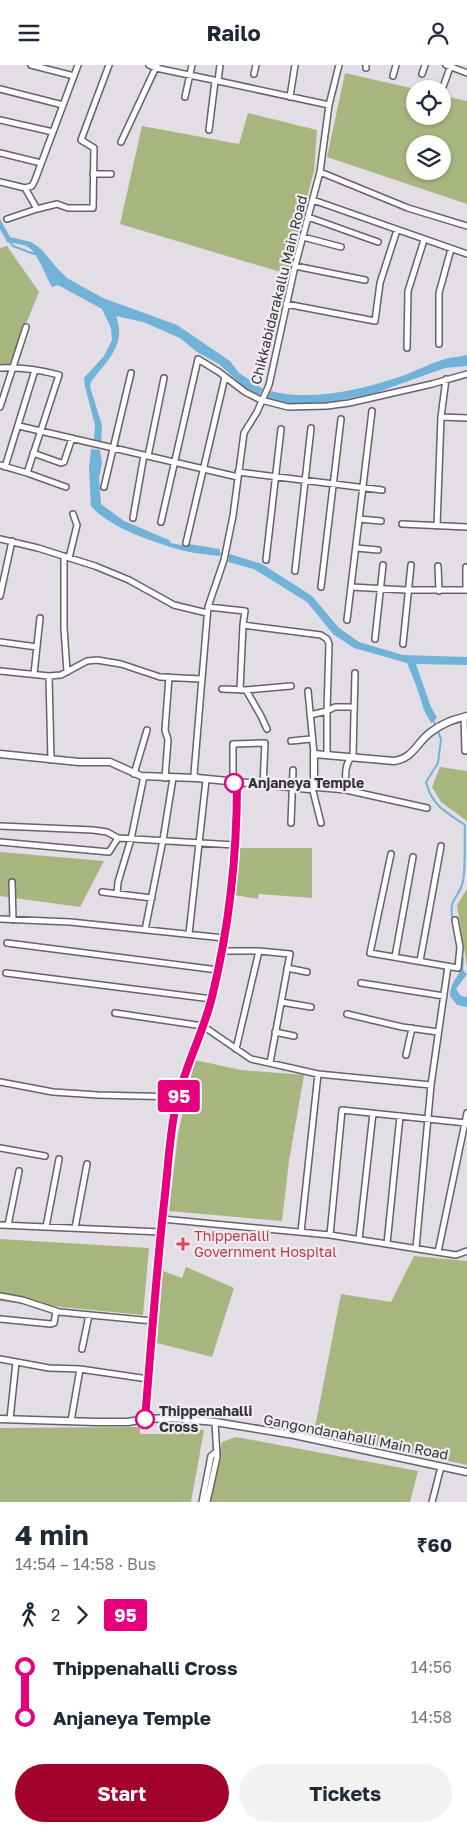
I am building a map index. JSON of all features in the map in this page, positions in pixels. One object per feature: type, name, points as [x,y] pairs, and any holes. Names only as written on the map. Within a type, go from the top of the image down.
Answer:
[{"type":"street","points":[[31,65],[74,76]]},
{"type":"street","points":[[0,182],[25,188],[32,185],[78,65]]},
{"type":"street","points":[[7,219],[57,204],[68,208],[93,208],[94,148],[82,140],[109,65]]},
{"type":"street","points":[[149,65],[191,76],[328,105]]},
{"type":"street","points":[[185,97],[192,65]]},
{"type":"street","points":[[209,130],[220,65]]},
{"type":"street","points":[[254,74],[256,65]]},
{"type":"street","points":[[290,97],[294,65]]},
{"type":"street","name":"Chikkabidarakallu Main Road","points":[[197,778],[194,774],[207,610],[225,557],[244,433],[257,412],[267,389],[295,266],[320,172],[328,105],[339,65]]},
{"type":"street","points":[[393,76],[396,65]]},
{"type":"street","points":[[422,74],[425,65]]},
{"type":"street","points":[[444,80],[449,66],[467,73]]},
{"type":"street","points":[[121,142],[156,67]]},
{"type":"street","points":[[0,89],[63,105]]},
{"type":"street","points":[[0,120],[53,132]]},
{"type":"street","points":[[0,153],[42,163]]},
{"type":"street","points":[[320,172],[408,208],[467,226]]},
{"type":"street","points":[[93,174],[111,174]]},
{"type":"street","points":[[25,188],[37,209]]},
{"type":"street","points":[[312,200],[467,254]]},
{"type":"street","points":[[308,217],[378,242]]},
{"type":"street","points":[[286,303],[375,321],[380,283],[397,230]]},
{"type":"street","points":[[303,237],[341,247]]},
{"type":"street","points":[[407,348],[408,291],[424,240]]},
{"type":"street","points":[[439,344],[439,293],[451,249]]},
{"type":"street","points":[[295,266],[365,280]]},
{"type":"street","points":[[0,407],[26,327]]},
{"type":"street","points":[[161,522],[198,359],[261,401],[288,407],[327,406],[432,384],[467,374]]},
{"type":"street","points":[[0,368],[13,367],[59,375],[27,473]]},
{"type":"street","points":[[35,370],[19,426],[3,466],[66,487]]},
{"type":"street","points":[[104,487],[130,373]]},
{"type":"street","points":[[186,543],[225,377]]},
{"type":"street","points":[[133,518],[164,378]]},
{"type":"street","points":[[437,526],[441,417],[446,379]]},
{"type":"street","points":[[347,620],[372,411]]},
{"type":"street","points":[[441,417],[467,418]]},
{"type":"street","points":[[321,587],[341,419]]},
{"type":"street","points":[[19,426],[203,469],[238,475],[276,477],[382,490]]},
{"type":"street","points":[[295,571],[311,428]]},
{"type":"street","points":[[266,561],[281,429]]},
{"type":"street","points":[[33,453],[64,462],[72,438]]},
{"type":"street","points":[[67,672],[64,628],[66,557],[77,525],[73,514]]},
{"type":"street","points":[[359,519],[382,521]]},
{"type":"street","points":[[402,524],[467,527]]},
{"type":"street","points":[[0,539],[38,547],[95,566],[129,580],[174,605],[207,610],[245,611],[240,690]]},
{"type":"street","points":[[0,596],[12,541]]},
{"type":"street","points":[[356,548],[378,550]]},
{"type":"street","points":[[375,639],[383,565]]},
{"type":"street","points":[[403,644],[411,565]]},
{"type":"street","points":[[438,566],[439,591]]},
{"type":"street","points":[[351,587],[409,591],[467,590],[466,567]]},
{"type":"street","points":[[34,674],[40,618]]},
{"type":"street","points":[[243,625],[321,635],[327,639],[329,644],[327,754]]},
{"type":"street","points":[[0,642],[37,647]]},
{"type":"street","points":[[0,671],[49,676],[61,675],[87,661],[97,660],[121,664],[160,677],[201,679]]},
{"type":"street","points":[[353,756],[355,673]]},
{"type":"street","points":[[49,676],[51,760]]},
{"type":"street","points":[[165,778],[168,740],[164,729],[169,677]]},
{"type":"street","points":[[222,689],[246,690],[291,686]]},
{"type":"street","points":[[246,690],[266,729]]},
{"type":"street","points":[[308,691],[311,739],[314,754],[315,783],[312,787],[322,823]]},
{"type":"street","points":[[310,715],[335,707],[353,707]]},
{"type":"street","points":[[314,754],[394,761],[404,759],[414,751],[429,733],[447,721],[466,717],[465,751]]},
{"type":"street","points":[[134,773],[148,730]]},
{"type":"street","points":[[291,741],[311,739]]},
{"type":"street","points":[[145,1419],[160,1233],[171,1140],[179,1097],[212,999],[230,902],[237,821],[232,743],[265,743],[263,785]]},
{"type":"street","points":[[0,755],[79,762],[110,762],[144,776],[197,778],[291,788],[309,789],[312,787],[346,790],[427,808]]},
{"type":"street","points":[[346,790],[346,767],[348,760],[353,756]]},
{"type":"street","points":[[291,823],[293,770]]},
{"type":"street","points":[[117,894],[118,881],[132,839],[144,776]]},
{"type":"street","points":[[145,930],[163,841],[173,778]]},
{"type":"street","points":[[189,934],[206,780]]},
{"type":"street","points":[[0,826],[93,830],[107,832],[118,838],[235,845]]},
{"type":"street","points":[[0,843],[109,852],[118,838]]},
{"type":"street","points":[[420,961],[441,846]]},
{"type":"street","points":[[391,854],[370,953],[458,968],[460,947],[455,920]]},
{"type":"street","points":[[395,957],[413,857]]},
{"type":"street","points":[[12,882],[13,920]]},
{"type":"street","points":[[102,892],[152,899]]},
{"type":"street","points":[[0,919],[70,922],[224,938]]},
{"type":"street","points":[[7,943],[218,970]]},
{"type":"street","points":[[222,951],[259,951],[290,954],[270,1063]]},
{"type":"street","points":[[236,1049],[259,951]]},
{"type":"street","points":[[416,1248],[431,1085],[448,966]]},
{"type":"street","points":[[287,969],[307,972]]},
{"type":"street","points":[[6,973],[212,999]]},
{"type":"street","points":[[361,983],[444,996]]},
{"type":"street","points":[[281,1002],[311,1007]]},
{"type":"street","points":[[115,1013],[203,1026],[251,1059],[318,1074],[431,1085]]},
{"type":"street","points":[[348,1014],[438,1032]]},
{"type":"street","points":[[406,1055],[412,1028]]},
{"type":"street","points":[[276,1032],[294,1036]]},
{"type":"street","points":[[301,1232],[318,1074]]},
{"type":"street","points":[[0,1082],[62,1093],[179,1097]]},
{"type":"street","points":[[330,1235],[342,1110],[466,1123]]},
{"type":"street","points":[[359,1239],[373,1113]]},
{"type":"street","points":[[438,1252],[467,1113]]},
{"type":"street","points":[[387,1244],[400,1116]]},
{"type":"street","points":[[0,1148],[45,1156]]},
{"type":"street","points":[[46,1227],[58,1159]]},
{"type":"street","points":[[75,1228],[87,1164]]},
{"type":"street","points":[[8,1225],[18,1171]]},
{"type":"street","points":[[162,1219],[330,1235],[456,1255],[467,1251]]},
{"type":"street","points":[[0,1225],[160,1233]]},
{"type":"street","points":[[0,1296],[22,1300],[56,1311],[153,1321]]},
{"type":"street","points":[[0,1319],[51,1324],[54,1323],[56,1311]]},
{"type":"street","points":[[82,1349],[89,1315]]},
{"type":"street","points":[[0,1359],[49,1368],[80,1369],[148,1379]]},
{"type":"street","points":[[10,1419],[16,1362]]},
{"type":"street","points":[[71,1421],[80,1369]]},
{"type":"street","name":"Gangondanahalli Main Road","points":[[0,1419],[128,1421],[172,1418],[215,1422],[294,1435],[467,1472]]},
{"type":"street","points":[[207,1502],[217,1457],[215,1422]]},
{"type":"street","points":[[202,1502],[211,1457],[216,1452]]},
{"type":"street","points":[[432,1502],[441,1467]]},
{"type":"green space","points":[[345,73],[406,87],[406,125],[451,125],[451,98],[467,101],[467,204],[327,157]]},
{"type":"green space","points":[[248,113],[317,130],[314,171],[287,274],[120,224],[142,126],[239,144]]},
{"type":"green space","points":[[7,246],[39,292],[9,365],[0,365],[0,248]]},
{"type":"green space","points":[[440,767],[467,771],[467,821],[441,802],[432,787]]},
{"type":"green space","points":[[239,848],[312,848],[312,898],[259,894],[258,899],[235,895]]},
{"type":"green space","points":[[0,852],[104,861],[80,907],[0,896]]},
{"type":"green space","points":[[467,889],[467,966],[457,905]]},
{"type":"green space","points":[[195,1060],[241,1070],[304,1075],[289,1161],[282,1221],[169,1211],[178,1134]]},
{"type":"green space","points":[[0,1239],[149,1248],[143,1315],[0,1301]]},
{"type":"green space","points":[[414,1256],[467,1261],[467,1465],[314,1432],[341,1294],[391,1302]]},
{"type":"green space","points":[[186,1267],[234,1288],[212,1357],[157,1343],[163,1271],[182,1278]]},
{"type":"green space","points":[[162,1426],[204,1430],[191,1502],[0,1502],[0,1428],[140,1427],[140,1434],[162,1434]]},
{"type":"green space","points":[[236,1437],[418,1471],[410,1502],[209,1502],[222,1442]]},
{"type":"water","points":[[0,219],[10,237],[31,242],[41,249],[67,278],[103,298],[177,325],[230,361],[239,373],[263,389],[259,395],[246,389],[219,364],[197,352],[180,338],[143,322],[116,316],[119,326],[117,344],[114,352],[91,382],[90,387],[102,425],[101,442],[94,439],[95,425],[84,378],[104,356],[112,340],[111,328],[102,309],[58,285],[52,287],[38,258],[30,249],[24,245],[7,242],[0,229]]},
{"type":"water","points":[[467,355],[467,366],[445,368],[375,393],[331,402],[289,404],[267,399],[270,391],[303,395],[356,389],[405,375],[445,359]]},
{"type":"water","points":[[91,449],[100,450],[102,463],[99,478],[101,504],[124,521],[169,540],[171,543],[220,549],[219,556],[177,549],[155,542],[119,527],[99,514],[91,506],[89,467]]},
{"type":"water","points":[[230,554],[262,564],[312,596],[339,628],[359,642],[403,655],[467,657],[467,665],[416,664],[431,707],[437,718],[431,723],[424,710],[407,663],[354,648],[333,634],[307,602],[254,569],[228,562]]},
{"type":"water","points":[[462,969],[467,974],[456,989],[461,996],[467,997],[467,1007],[457,1005],[450,996],[452,985]]},
{"type":"waterway","points":[[10,242],[13,246],[34,254]]},
{"type":"waterway","points":[[217,553],[232,557]]},
{"type":"waterway","points":[[433,720],[441,739],[438,763],[426,782],[436,803],[465,825],[464,875],[452,907],[453,921]]},
{"type":"waterway","points":[[461,952],[463,959],[462,972]]},
{"type":"bus line","name":"95","points":[[145,1419],[157,1266],[171,1140],[176,1105],[212,999],[222,951],[230,902],[237,821],[237,783],[234,783]]},
{"type":"place","name":"Anjaneya Temple","points":[[234,783]]},
{"type":"place","name":"Thippenalli Government Hospital","points":[[183,1244]]},
{"type":"place","name":"Thippenahalli Cross","points":[[145,1419]]}]
